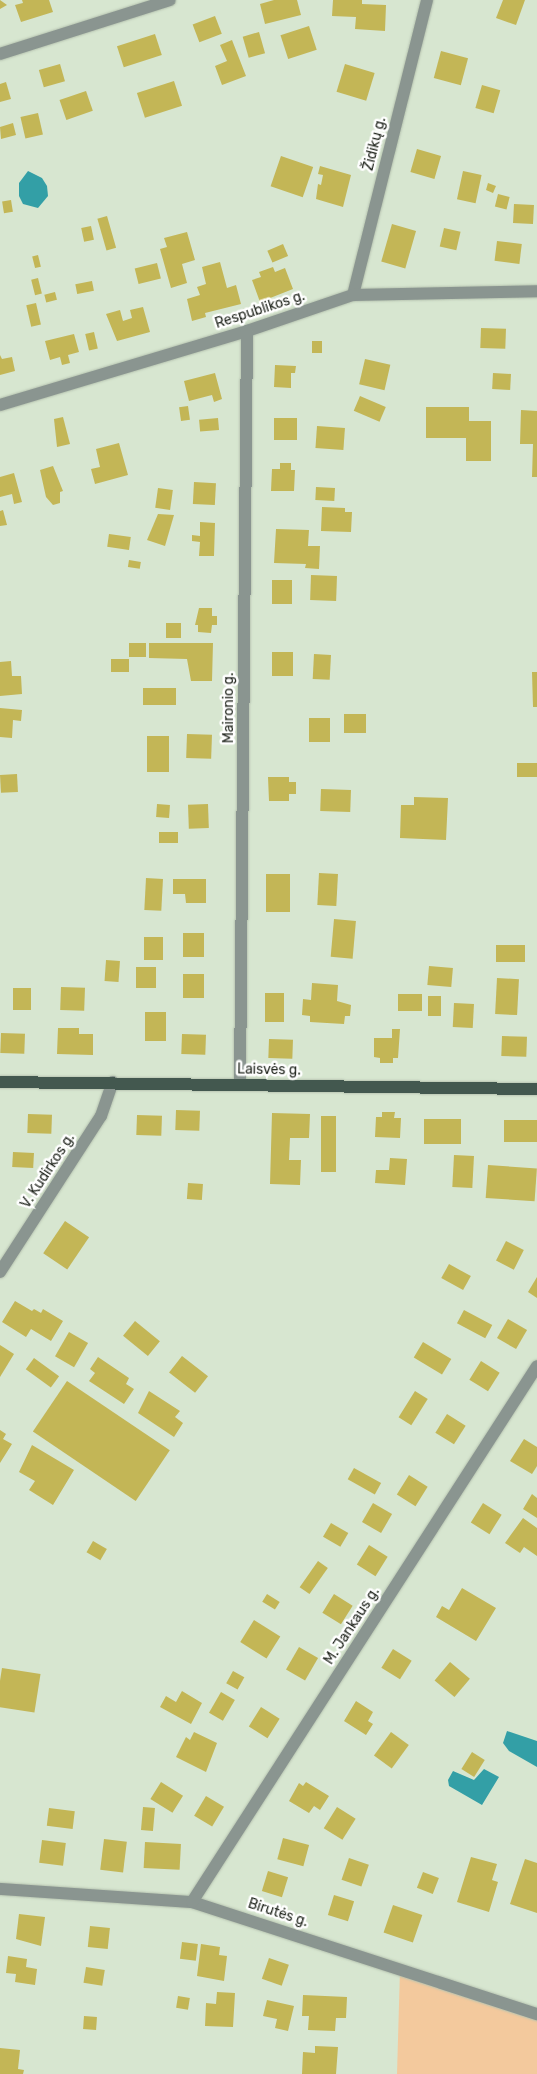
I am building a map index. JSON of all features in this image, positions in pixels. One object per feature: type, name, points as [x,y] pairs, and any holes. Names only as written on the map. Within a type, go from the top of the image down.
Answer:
[{"type":"main road","name":"Laisvės g.","points":[[0,1082],[537,1089]]},
{"type":"street","points":[[0,54],[170,0]]},
{"type":"street","name":"Židikų g.","points":[[353,295],[427,0]]},
{"type":"street","name":"Respublikos g.","points":[[0,405],[247,331],[353,295],[537,291]]},
{"type":"street","name":"Maironio g.","points":[[240,1084],[247,331]]},
{"type":"street","name":"V. Kudirkos g.","points":[[0,1272],[101,1116],[113,1082]]},
{"type":"street","name":"M. Jankaus g.","points":[[192,1902],[537,1366]]},
{"type":"street","name":"Birutės g.","points":[[0,1888],[192,1902],[537,2014]]},
{"type":"shaded area","points":[[400,1970],[537,2018],[537,2074],[397,2074]]},
{"type":"water","points":[[28,171],[42,178],[47,186],[48,196],[38,208],[23,204],[19,196],[19,183]]},
{"type":"water","points":[[507,1731],[537,1741],[537,1767],[509,1751],[503,1743]]},
{"type":"water","points":[[484,1769],[499,1777],[482,1805],[449,1786],[448,1780],[453,1771],[474,1780]]},
{"type":"building","points":[[0,0],[7,5],[0,9]]},
{"type":"building","points":[[22,0],[49,0],[53,12],[21,22],[15,5],[23,3]]},
{"type":"building","points":[[274,0],[297,0],[301,15],[265,24],[260,4]]},
{"type":"building","points":[[333,0],[362,0],[362,4],[386,5],[385,31],[355,29],[356,17],[332,16]]},
{"type":"building","points":[[503,0],[525,0],[516,25],[496,18]]},
{"type":"building","points":[[215,16],[222,34],[199,42],[193,25]]},
{"type":"building","points":[[309,26],[317,50],[288,59],[280,35]]},
{"type":"building","points":[[259,32],[265,53],[249,58],[243,37]]},
{"type":"building","points":[[155,34],[162,55],[124,67],[117,46]]},
{"type":"building","points":[[232,40],[246,76],[222,85],[215,66],[227,61],[220,45]]},
{"type":"building","points":[[441,51],[468,58],[461,85],[434,78]]},
{"type":"building","points":[[60,64],[65,81],[44,87],[39,70]]},
{"type":"building","points":[[345,64],[375,73],[366,101],[337,92]]},
{"type":"building","points":[[174,81],[182,106],[145,118],[137,93]]},
{"type":"building","points":[[6,82],[11,99],[0,102],[0,84]]},
{"type":"building","points":[[482,85],[500,90],[494,113],[475,108]]},
{"type":"building","points":[[86,91],[93,111],[66,120],[60,100]]},
{"type":"building","points":[[38,113],[43,134],[25,138],[20,117]]},
{"type":"building","points":[[13,123],[16,135],[1,139],[0,127]]},
{"type":"building","points":[[417,149],[441,156],[434,179],[410,172]]},
{"type":"building","points":[[281,156],[313,167],[303,197],[271,186]]},
{"type":"building","points":[[320,166],[351,175],[343,207],[316,199],[318,184],[321,185],[323,175],[318,174]]},
{"type":"building","points":[[463,171],[482,175],[476,203],[457,199]]},
{"type":"building","points":[[488,183],[496,186],[493,193],[486,190]]},
{"type":"building","points":[[498,194],[510,197],[506,210],[495,207]]},
{"type":"building","points":[[11,200],[13,212],[4,213],[2,201]]},
{"type":"building","points":[[514,204],[534,205],[533,224],[513,223]]},
{"type":"building","points":[[107,216],[116,248],[106,250],[97,219]]},
{"type":"building","points":[[392,224],[416,231],[405,268],[381,261]]},
{"type":"building","points":[[91,226],[94,240],[84,242],[81,228]]},
{"type":"building","points":[[444,228],[461,232],[456,250],[440,247]]},
{"type":"building","points":[[187,232],[195,260],[182,264],[187,283],[171,288],[160,249],[167,247],[164,238]]},
{"type":"building","points":[[497,241],[522,244],[519,264],[495,261]]},
{"type":"building","points":[[283,244],[288,256],[272,263],[267,251]]},
{"type":"building","points":[[38,255],[41,267],[35,268],[32,256]]},
{"type":"building","points":[[220,262],[227,288],[236,285],[241,304],[205,313],[206,317],[192,321],[187,299],[200,295],[197,287],[206,284],[202,267]]},
{"type":"building","points":[[157,263],[161,279],[139,284],[135,269]]},
{"type":"building","points":[[273,267],[275,272],[285,268],[293,289],[260,302],[252,280],[261,277],[259,272]]},
{"type":"building","points":[[38,278],[42,294],[35,295],[31,280]]},
{"type":"building","points":[[92,281],[94,291],[77,294],[75,284]]},
{"type":"building","points":[[55,292],[57,300],[46,302],[44,295]]},
{"type":"building","points":[[36,303],[41,324],[31,327],[26,305]]},
{"type":"building","points":[[143,307],[150,332],[117,341],[106,314],[120,310],[123,321],[132,318],[130,310]]},
{"type":"building","points":[[481,328],[506,329],[505,349],[480,348]]},
{"type":"building","points":[[94,332],[98,349],[89,351],[85,334]]},
{"type":"building","points":[[74,334],[79,352],[68,355],[70,363],[62,365],[60,357],[50,360],[45,341]]},
{"type":"building","points":[[312,341],[322,341],[322,353],[312,353]]},
{"type":"building","points":[[0,355],[2,359],[12,357],[15,371],[0,375]]},
{"type":"building","points":[[365,359],[390,365],[384,390],[359,384]]},
{"type":"building","points":[[275,365],[296,366],[295,373],[291,373],[291,388],[274,387]]},
{"type":"building","points":[[215,373],[222,399],[214,402],[212,395],[189,401],[184,381]]},
{"type":"building","points":[[493,373],[511,374],[510,390],[492,389]]},
{"type":"building","points":[[360,396],[386,407],[380,422],[354,411]]},
{"type":"building","points":[[188,406],[190,420],[181,421],[179,407]]},
{"type":"building","points":[[426,407],[469,407],[469,421],[491,421],[491,461],[466,461],[466,438],[426,438]]},
{"type":"building","points":[[521,410],[537,411],[537,477],[532,477],[533,444],[520,444]]},
{"type":"building","points":[[63,417],[70,444],[57,447],[54,419]]},
{"type":"building","points":[[218,418],[219,430],[200,432],[199,420]]},
{"type":"building","points":[[274,418],[297,418],[297,440],[274,440]]},
{"type":"building","points":[[317,426],[345,428],[343,450],[315,448]]},
{"type":"building","points":[[119,443],[128,475],[95,484],[91,469],[100,467],[96,449]]},
{"type":"building","points":[[280,463],[291,463],[291,470],[295,470],[294,491],[271,491],[272,469],[280,469]]},
{"type":"building","points":[[53,466],[63,491],[60,492],[60,503],[53,505],[46,497],[40,470]]},
{"type":"building","points":[[14,473],[22,502],[14,504],[12,494],[0,497],[0,477]]},
{"type":"building","points":[[194,482],[216,483],[215,505],[193,504]]},
{"type":"building","points":[[316,487],[335,488],[334,501],[315,500]]},
{"type":"building","points":[[158,488],[173,490],[170,510],[155,508]]},
{"type":"building","points":[[322,507],[345,508],[345,512],[352,512],[351,532],[321,531]]},
{"type":"building","points":[[3,510],[7,525],[0,526],[0,511]]},
{"type":"building","points":[[158,514],[174,515],[165,546],[147,540]]},
{"type":"building","points":[[200,522],[215,523],[214,556],[199,556],[200,542],[192,541],[192,535],[200,536]]},
{"type":"building","points":[[276,529],[309,530],[308,546],[320,546],[319,569],[305,568],[306,564],[274,563]]},
{"type":"building","points":[[109,534],[131,537],[129,550],[107,547]]},
{"type":"building","points":[[129,560],[141,562],[140,569],[128,567]]},
{"type":"building","points":[[311,575],[337,576],[336,601],[310,600]]},
{"type":"building","points":[[272,580],[292,580],[292,604],[272,604]]},
{"type":"building","points":[[199,608],[212,608],[212,616],[217,616],[217,625],[212,625],[211,633],[198,632],[198,625],[195,625]]},
{"type":"building","points":[[166,623],[181,623],[181,638],[166,638]]},
{"type":"building","points":[[129,643],[146,643],[146,657],[129,657]]},
{"type":"building","points":[[149,643],[213,643],[212,681],[191,681],[187,659],[149,658]]},
{"type":"building","points":[[272,652],[293,652],[293,676],[272,676]]},
{"type":"building","points":[[314,654],[331,655],[330,680],[313,679]]},
{"type":"building","points":[[111,659],[129,659],[129,672],[111,672]]},
{"type":"building","points":[[11,661],[12,676],[21,676],[22,694],[0,696],[0,662]]},
{"type":"building","points":[[532,672],[537,672],[537,707],[533,707]]},
{"type":"building","points":[[143,688],[176,688],[176,705],[143,705]]},
{"type":"building","points":[[0,708],[22,710],[21,721],[13,720],[12,738],[0,737]]},
{"type":"building","points":[[344,714],[366,714],[366,733],[344,733]]},
{"type":"building","points":[[309,718],[330,718],[330,742],[309,742]]},
{"type":"building","points":[[187,734],[212,735],[211,759],[186,758]]},
{"type":"building","points":[[147,736],[169,736],[169,772],[147,772]]},
{"type":"building","points":[[517,763],[537,763],[537,777],[517,777]]},
{"type":"building","points":[[17,774],[18,792],[1,793],[0,775]]},
{"type":"building","points":[[268,777],[289,777],[289,782],[296,782],[296,794],[289,794],[289,801],[269,801]]},
{"type":"building","points":[[321,789],[351,790],[350,812],[320,811]]},
{"type":"building","points":[[414,797],[448,798],[446,840],[400,838],[401,805],[414,805]]},
{"type":"building","points":[[157,804],[170,805],[169,818],[156,817]]},
{"type":"building","points":[[208,804],[209,828],[189,829],[188,805]]},
{"type":"building","points":[[159,832],[178,832],[178,843],[159,843]]},
{"type":"building","points":[[319,873],[338,874],[336,906],[317,905]]},
{"type":"building","points":[[266,874],[290,874],[290,912],[266,912]]},
{"type":"building","points":[[146,878],[163,879],[161,911],[144,910]]},
{"type":"building","points":[[173,879],[206,879],[206,903],[186,903],[185,894],[173,894]]},
{"type":"building","points":[[334,919],[356,921],[353,959],[331,957]]},
{"type":"building","points":[[183,933],[204,933],[204,957],[183,957]]},
{"type":"building","points":[[144,937],[163,937],[163,960],[144,960]]},
{"type":"building","points":[[496,945],[525,945],[525,962],[496,962]]},
{"type":"building","points":[[106,960],[120,961],[119,982],[105,981]]},
{"type":"building","points":[[429,966],[453,968],[451,987],[427,985]]},
{"type":"building","points":[[136,967],[156,967],[156,988],[136,988]]},
{"type":"building","points":[[183,974],[204,974],[204,998],[183,998]]},
{"type":"building","points":[[497,978],[519,979],[517,1015],[495,1014]]},
{"type":"building","points":[[312,983],[338,985],[337,1001],[351,1005],[350,1016],[345,1016],[344,1024],[310,1022],[310,1016],[302,1015],[303,999],[311,1000]]},
{"type":"building","points":[[61,987],[85,988],[84,1011],[60,1010]]},
{"type":"building","points":[[13,988],[31,988],[31,1010],[13,1010]]},
{"type":"building","points":[[265,993],[284,993],[284,1022],[265,1022]]},
{"type":"building","points":[[398,994],[422,994],[422,1011],[398,1011]]},
{"type":"building","points":[[428,996],[441,996],[441,1016],[428,1016]]},
{"type":"building","points":[[454,1003],[474,1004],[473,1028],[453,1027]]},
{"type":"building","points":[[145,1012],[166,1012],[166,1041],[145,1041]]},
{"type":"building","points":[[58,1028],[79,1028],[79,1034],[93,1034],[93,1055],[57,1054]]},
{"type":"building","points":[[392,1029],[400,1029],[398,1058],[393,1058],[393,1063],[380,1063],[380,1058],[374,1057],[374,1038],[392,1038]]},
{"type":"building","points":[[1,1033],[25,1034],[24,1054],[0,1053]]},
{"type":"building","points":[[182,1034],[206,1035],[205,1055],[181,1054]]},
{"type":"building","points":[[502,1036],[527,1037],[526,1057],[501,1056]]},
{"type":"building","points":[[269,1039],[293,1040],[292,1059],[268,1058]]},
{"type":"building","points":[[176,1110],[200,1111],[199,1131],[175,1130]]},
{"type":"building","points":[[382,1112],[395,1112],[394,1118],[401,1118],[400,1138],[375,1137],[376,1117],[382,1117]]},
{"type":"building","points":[[272,1113],[310,1114],[309,1138],[290,1138],[289,1160],[301,1160],[300,1185],[270,1184]]},
{"type":"building","points":[[28,1114],[52,1115],[51,1134],[27,1133]]},
{"type":"building","points":[[137,1115],[162,1116],[161,1136],[136,1135]]},
{"type":"building","points":[[321,1116],[336,1116],[336,1172],[321,1172]]},
{"type":"building","points":[[424,1119],[461,1119],[461,1144],[424,1144]]},
{"type":"building","points":[[504,1120],[537,1120],[537,1142],[504,1142]]},
{"type":"building","points":[[13,1152],[34,1153],[33,1168],[12,1167]]},
{"type":"building","points":[[454,1155],[474,1156],[472,1188],[452,1187]]},
{"type":"building","points":[[390,1158],[407,1159],[405,1185],[375,1183],[376,1170],[389,1170]]},
{"type":"building","points":[[488,1165],[537,1168],[535,1201],[486,1198]]},
{"type":"building","points":[[188,1183],[203,1184],[202,1200],[187,1199]]},
{"type":"building","points":[[65,1221],[89,1237],[67,1270],[43,1253]]},
{"type":"building","points":[[506,1241],[524,1250],[514,1270],[496,1261]]},
{"type":"building","points":[[449,1264],[471,1276],[463,1290],[441,1278]]},
{"type":"building","points":[[537,1277],[537,1298],[528,1292]]},
{"type":"building","points":[[15,1301],[32,1311],[34,1309],[41,1313],[43,1309],[63,1321],[51,1341],[31,1329],[26,1337],[2,1322]]},
{"type":"building","points":[[464,1310],[492,1325],[485,1338],[457,1323]]},
{"type":"building","points":[[508,1319],[527,1330],[516,1349],[497,1338]]},
{"type":"building","points":[[135,1321],[160,1341],[148,1356],[123,1336]]},
{"type":"building","points":[[69,1332],[88,1343],[74,1367],[55,1356]]},
{"type":"building","points":[[423,1342],[451,1359],[442,1374],[414,1357]]},
{"type":"building","points":[[0,1345],[14,1354],[0,1377]]},
{"type":"building","points":[[182,1356],[208,1376],[195,1393],[169,1373]]},
{"type":"building","points":[[98,1357],[129,1378],[126,1384],[134,1389],[124,1404],[89,1381],[95,1373],[90,1369]]},
{"type":"building","points":[[34,1358],[59,1376],[51,1388],[26,1369]]},
{"type":"building","points":[[481,1361],[500,1373],[488,1391],[469,1380]]},
{"type":"building","points":[[67,1381],[170,1450],[136,1501],[33,1432]]},
{"type":"building","points":[[149,1391],[180,1411],[175,1417],[183,1423],[174,1437],[138,1413]]},
{"type":"building","points":[[415,1391],[428,1399],[411,1425],[399,1417]]},
{"type":"building","points":[[447,1414],[466,1426],[454,1444],[435,1433]]},
{"type":"building","points":[[0,1430],[6,1434],[3,1439],[12,1444],[0,1463]]},
{"type":"building","points":[[524,1439],[537,1447],[537,1466],[532,1474],[510,1461]]},
{"type":"building","points":[[32,1445],[74,1470],[53,1505],[29,1490],[35,1481],[19,1472]]},
{"type":"building","points":[[354,1468],[381,1483],[375,1494],[348,1479]]},
{"type":"building","points":[[409,1475],[428,1487],[415,1506],[397,1495]]},
{"type":"building","points":[[532,1494],[537,1498],[537,1518],[523,1509]]},
{"type":"building","points":[[373,1503],[392,1514],[381,1533],[362,1522]]},
{"type":"building","points":[[483,1503],[502,1515],[489,1534],[471,1523]]},
{"type":"building","points":[[523,1518],[537,1528],[537,1556],[524,1547],[520,1553],[505,1543]]},
{"type":"building","points":[[331,1523],[348,1533],[340,1547],[323,1537]]},
{"type":"building","points":[[93,1541],[107,1549],[100,1560],[86,1552]]},
{"type":"building","points":[[369,1545],[388,1557],[375,1576],[357,1565]]},
{"type":"building","points":[[318,1561],[328,1568],[309,1594],[300,1587]]},
{"type":"building","points":[[462,1588],[496,1608],[476,1641],[436,1617],[442,1606],[449,1610]]},
{"type":"building","points":[[267,1594],[280,1602],[275,1610],[262,1602]]},
{"type":"building","points":[[334,1594],[353,1606],[341,1624],[322,1613]]},
{"type":"building","points":[[254,1620],[280,1636],[267,1658],[240,1642]]},
{"type":"building","points":[[299,1647],[318,1658],[305,1681],[286,1670]]},
{"type":"building","points":[[393,1649],[412,1661],[400,1679],[381,1668]]},
{"type":"building","points":[[450,1662],[470,1679],[454,1697],[435,1680]]},
{"type":"building","points":[[2,1668],[41,1674],[34,1713],[0,1707]]},
{"type":"building","points":[[233,1671],[244,1677],[238,1690],[226,1683]]},
{"type":"building","points":[[182,1691],[202,1703],[191,1724],[160,1707],[166,1696],[176,1702]]},
{"type":"building","points":[[221,1692],[235,1700],[223,1721],[209,1713]]},
{"type":"building","points":[[356,1701],[373,1712],[368,1721],[373,1724],[366,1735],[344,1721]]},
{"type":"building","points":[[261,1707],[280,1719],[267,1738],[249,1727]]},
{"type":"building","points":[[194,1732],[217,1743],[206,1772],[176,1757],[186,1737],[190,1740]]},
{"type":"building","points":[[391,1732],[409,1745],[392,1768],[374,1755]]},
{"type":"building","points":[[472,1752],[485,1760],[474,1777],[461,1769]]},
{"type":"building","points":[[161,1782],[183,1796],[172,1813],[150,1799]]},
{"type":"building","points":[[306,1782],[329,1796],[320,1810],[314,1806],[309,1813],[289,1801],[299,1783],[303,1786]]},
{"type":"building","points":[[206,1796],[224,1807],[212,1827],[194,1816]]},
{"type":"building","points":[[143,1807],[155,1808],[153,1831],[141,1830]]},
{"type":"building","points":[[337,1807],[356,1819],[342,1840],[324,1828]]},
{"type":"building","points":[[49,1808],[75,1811],[73,1829],[47,1826]]},
{"type":"building","points":[[283,1838],[309,1845],[303,1866],[277,1859]]},
{"type":"building","points":[[104,1839],[127,1842],[123,1873],[100,1870]]},
{"type":"building","points":[[42,1840],[66,1843],[63,1866],[39,1863]]},
{"type":"building","points":[[145,1842],[181,1844],[180,1870],[144,1868]]},
{"type":"building","points":[[471,1857],[497,1864],[492,1880],[498,1882],[489,1912],[457,1902]]},
{"type":"building","points":[[349,1858],[369,1865],[361,1887],[342,1880]]},
{"type":"building","points":[[525,1859],[537,1863],[537,1913],[510,1904]]},
{"type":"building","points":[[268,1871],[288,1877],[282,1897],[262,1891]]},
{"type":"building","points":[[423,1872],[439,1878],[433,1894],[417,1888]]},
{"type":"building","points":[[334,1895],[354,1901],[348,1921],[328,1915]]},
{"type":"building","points":[[393,1905],[422,1915],[413,1943],[384,1932]]},
{"type":"building","points":[[19,1914],[45,1917],[41,1946],[16,1939]]},
{"type":"building","points":[[90,1926],[110,1928],[108,1949],[88,1947]]},
{"type":"building","points":[[182,1942],[198,1944],[196,1961],[180,1959]]},
{"type":"building","points":[[201,1944],[220,1947],[219,1955],[227,1956],[224,1981],[197,1976]]},
{"type":"building","points":[[8,1956],[27,1959],[26,1967],[37,1969],[35,1985],[15,1982],[16,1974],[6,1973]]},
{"type":"building","points":[[269,1958],[289,1965],[282,1986],[262,1979]]},
{"type":"building","points":[[86,1967],[105,1970],[102,1986],[83,1983]]},
{"type":"building","points":[[217,1992],[235,1993],[233,2027],[205,2026],[206,2003],[216,2004]]},
{"type":"building","points":[[303,1995],[347,1997],[346,2018],[336,2018],[335,2031],[308,2030],[309,2016],[302,2016]]},
{"type":"building","points":[[178,1996],[190,1998],[188,2010],[176,2008]]},
{"type":"building","points":[[267,2000],[294,2006],[288,2031],[275,2028],[277,2019],[263,2016]]},
{"type":"building","points":[[84,2016],[97,2017],[96,2030],[83,2029]]},
{"type":"building","points":[[315,2046],[338,2047],[336,2074],[302,2074],[303,2052],[315,2053]]},
{"type":"building","points":[[0,2048],[20,2050],[18,2069],[24,2070],[23,2074],[0,2074]]}]
